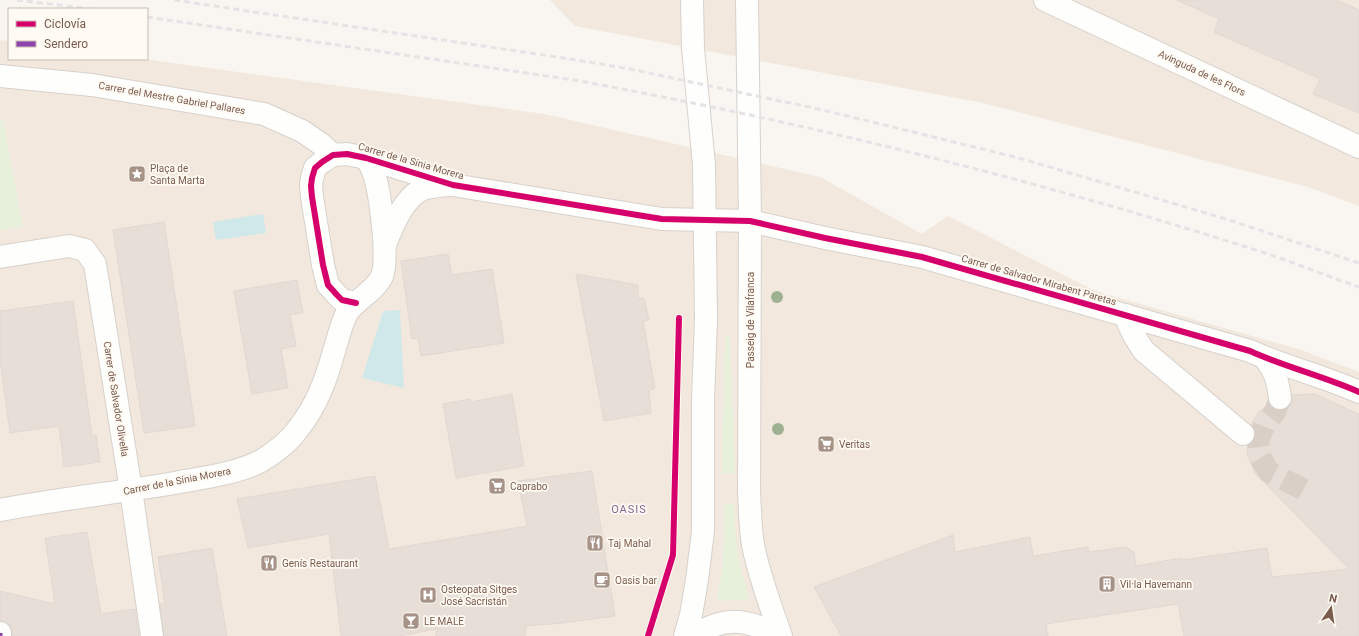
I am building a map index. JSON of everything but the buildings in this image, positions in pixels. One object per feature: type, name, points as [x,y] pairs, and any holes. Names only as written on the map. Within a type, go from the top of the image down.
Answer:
[{"type":"street","points":[[685,636],[691,615],[697,580],[703,531],[703,400],[706,319],[704,165],[693,48],[692,0]]},
{"type":"street","name":"Passeig de Vilafranca","points":[[747,0],[750,221],[749,490],[751,529],[753,546],[780,636]]},
{"type":"street","name":"Avinguda de les Flors","points":[[1045,0],[1359,147]]},
{"type":"street","name":"Carrer del Mestre Gabriel Pallares","points":[[0,76],[92,85],[264,114],[302,131],[321,144],[332,155]]},
{"type":"street","name":"Carrer de la Sínia Morera","points":[[332,155],[348,154],[366,158],[453,185],[662,220],[705,220]]},
{"type":"street","points":[[332,155],[315,168],[312,178],[312,197],[323,265],[328,284],[337,295],[342,300],[356,303]]},
{"type":"street","name":"Carrer de la Sínia Morera","points":[[0,510],[212,476],[260,461],[281,447],[298,430],[324,386],[346,314],[356,303],[375,288],[382,276],[385,266],[385,245],[376,178],[371,165],[366,158]]},
{"type":"street","name":"Carrer de la Sínia Morera","points":[[385,245],[392,228],[410,198],[421,190],[453,185]]},
{"type":"street","name":"Carrer de Salvador Mirabent Paretas","points":[[705,220],[750,221],[825,238],[922,257],[1250,351],[1265,358],[1340,383],[1359,392]]},
{"type":"street","name":"Carrer de Salvador Olivella","points":[[0,257],[69,246],[86,250],[95,264],[131,490],[152,636]]},
{"type":"street","points":[[1126,315],[1128,325],[1144,351],[1243,434]]},
{"type":"street","points":[[1265,358],[1272,366],[1278,380],[1280,398]]},
{"type":"street","points":[[692,636],[706,628],[726,622],[747,622],[765,628],[780,636]]},
{"type":"shaded area","points":[[550,0],[1359,0],[1359,206],[1308,187],[983,103],[575,26]]},
{"type":"shaded area","points":[[0,40],[8,41],[8,60],[148,60],[544,114],[820,177],[922,234],[948,216],[1095,291],[1301,350],[1359,372],[1359,636],[0,636]]},
{"type":"green space","points":[[3,120],[23,227],[0,230],[0,121]]},
{"type":"green space","points":[[725,336],[730,337],[735,473],[722,473]]},
{"type":"green space","points":[[724,504],[734,504],[738,555],[741,572],[748,590],[748,601],[717,601],[723,566]]},
{"type":"water","points":[[263,214],[266,233],[216,240],[213,222]]},
{"type":"water","points":[[400,310],[404,388],[362,378],[383,311]]},
{"type":"tunnel","points":[[1280,398],[1275,412],[1264,426],[1258,441],[1260,457],[1269,472],[1310,493]]},
{"type":"railway","points":[[17,0],[83,8]]},
{"type":"railway","points":[[174,0],[577,60],[630,69],[823,110],[1019,158],[1226,219],[1359,263]]},
{"type":"railway","points":[[148,17],[574,80],[742,113],[909,152],[1075,196],[1255,250],[1359,287]]},
{"type":"cycle path","points":[[356,303],[342,300],[328,285],[323,265],[312,197],[311,186],[315,168],[333,155],[347,154],[366,158],[453,185],[662,219],[750,221],[825,238],[922,257],[1250,351],[1359,392]]},
{"type":"cycle path","points":[[648,636],[673,555],[679,318]]},
{"type":"place","name":"Plaça de Santa Marta","points":[[137,174]]},
{"type":"place","name":"Veritas","points":[[826,444]]},
{"type":"place","name":"Caprabo","points":[[497,486]]},
{"type":"place","name":"Taj Mahal","points":[[595,543]]},
{"type":"place","name":"Genís Restaurant","points":[[269,563]]},
{"type":"place","name":"Oasis bar","points":[[602,580]]},
{"type":"place","name":"Vil·la Havemann","points":[[1107,584]]},
{"type":"place","name":"Osteopata Sitges José Sacristán","points":[[428,595]]},
{"type":"place","name":"LE MALE","points":[[411,621]]},
{"type":"district","name":"OASIS","points":[[629,509]]}]
